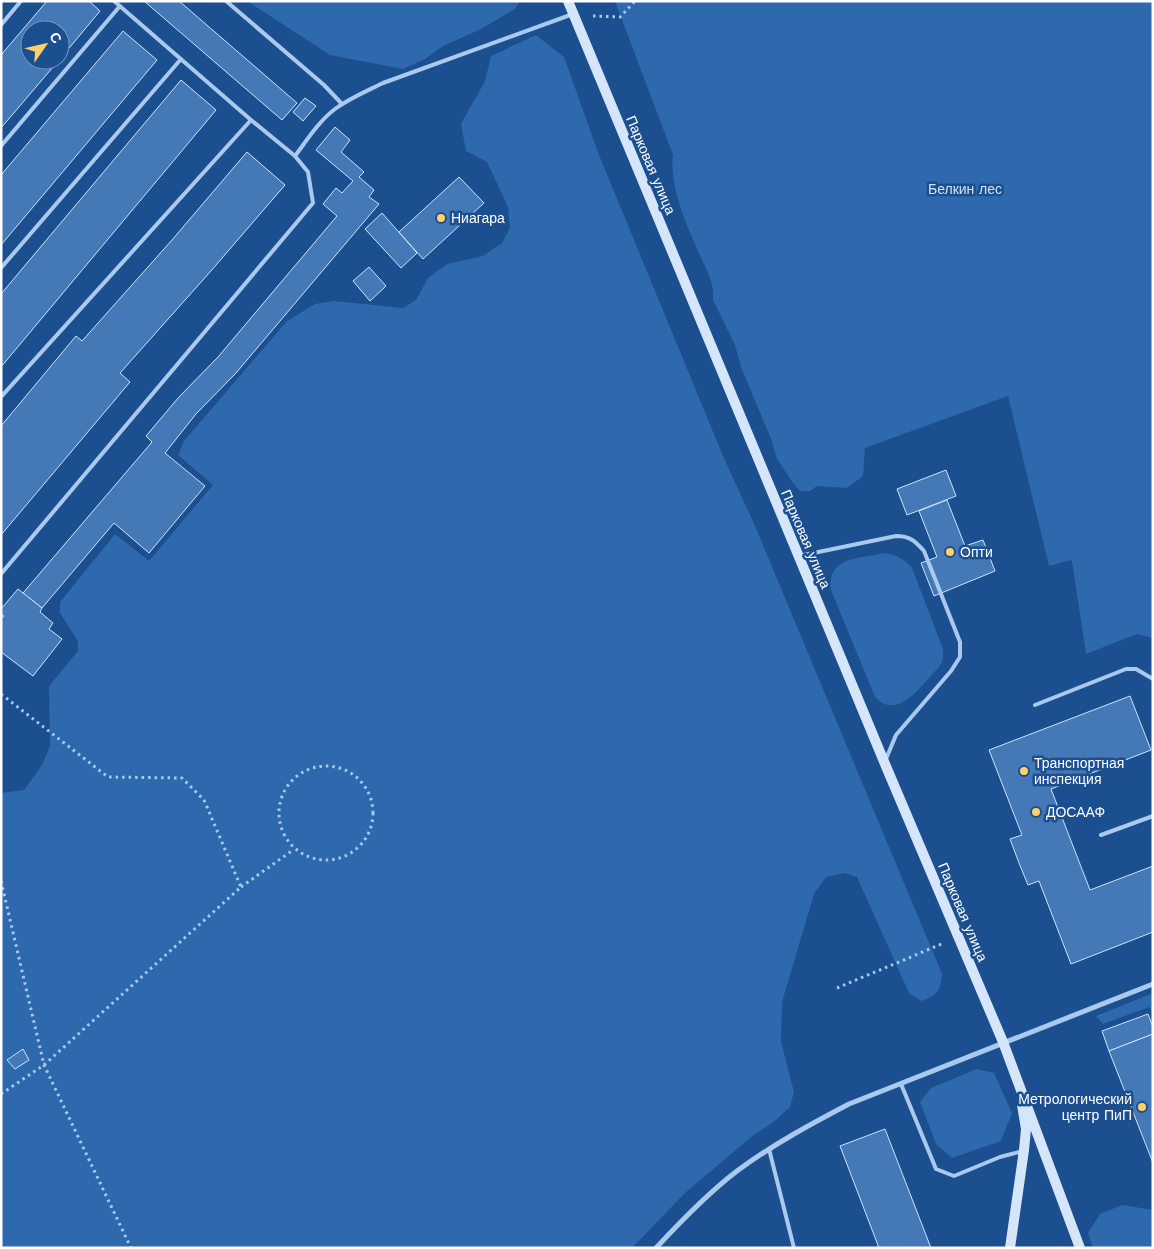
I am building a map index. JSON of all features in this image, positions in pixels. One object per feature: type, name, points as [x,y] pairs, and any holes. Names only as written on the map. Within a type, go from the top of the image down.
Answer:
[{"type":"main road","name":"Парковая улица","points":[[568,1],[885,764],[1003,1042],[1020,1087]]},
{"type":"main road","points":[[1010,1248],[1026,1129],[1020,1087]]},
{"type":"main road","points":[[1020,1087],[1080,1248]]},
{"type":"street","points":[[656,1248],[709,1195],[736,1172],[770,1149],[849,1104],[1153,984]]},
{"type":"lane","points":[[1,25],[21,1]]},
{"type":"lane","points":[[1,574],[313,203],[308,172],[295,156],[114,1]]},
{"type":"lane","points":[[226,1],[324,85],[342,104]]},
{"type":"lane","points":[[1,146],[120,6]]},
{"type":"lane","points":[[295,156],[326,117],[342,104],[383,84],[573,14]]},
{"type":"lane","points":[[1,268],[181,59]]},
{"type":"lane","points":[[1,398],[251,120]]},
{"type":"lane","points":[[799,556],[896,536],[905,536],[914,540],[924,551],[960,642],[960,657],[896,735],[885,764]]},
{"type":"lane","points":[[1035,705],[1126,669],[1136,669],[1153,679]]},
{"type":"lane","points":[[1101,834],[1153,816]]},
{"type":"lane","points":[[901,1084],[936,1168],[954,1176],[1000,1157],[1024,1150]]},
{"type":"lane","points":[[770,1149],[794,1248]]},
{"type":"path","points":[[573,14],[620,17],[635,1]]},
{"type":"path","points":[[1,694],[108,777],[182,778],[204,800],[241,887]]},
{"type":"path","points":[[332,765],[360,778],[374,808],[373,825],[355,852],[324,862],[294,850],[278,823],[281,793],[286,787],[302,770],[332,765]]},
{"type":"path","points":[[1,1094],[44,1065],[241,887],[294,850]]},
{"type":"path","points":[[1,881],[44,1065],[131,1248]]},
{"type":"path","points":[[837,988],[958,937]]},
{"type":"green space","points":[[247,1],[520,1],[515,9],[481,29],[443,46],[425,59],[403,69],[330,55]]},
{"type":"green space","name":"Белкин лес","points":[[615,1],[1153,1],[1153,638],[1137,634],[1086,654],[1072,561],[1049,566],[1008,396],[865,448],[863,476],[847,488],[817,486],[810,491],[800,491],[793,483],[777,459],[771,439],[741,367],[735,345],[713,300],[710,278],[679,202],[673,170],[673,155]]},
{"type":"green space","points":[[536,35],[564,57],[599,155],[723,456],[755,526],[942,974],[941,984],[937,992],[921,1001],[909,993],[857,877],[845,873],[826,877],[814,894],[782,1002],[781,1042],[794,1092],[790,1107],[685,1193],[632,1248],[1,1248],[1,793],[24,790],[42,765],[50,746],[49,686],[78,651],[78,641],[60,613],[60,602],[115,534],[149,561],[213,485],[178,455],[184,441],[287,321],[315,304],[334,301],[403,308],[416,300],[428,278],[447,264],[483,256],[502,243],[510,228],[508,207],[487,162],[466,151],[461,124],[485,81],[491,56]]},
{"type":"green space","points":[[885,553],[900,558],[912,568],[943,649],[941,664],[917,691],[904,702],[889,705],[882,703],[875,697],[831,590],[831,579],[834,571],[840,565],[856,558]]},
{"type":"green space","points":[[1153,993],[1153,1015],[1149,1007],[1103,1024],[1096,1016]]},
{"type":"green space","points":[[977,1069],[994,1073],[1012,1113],[1001,1141],[952,1158],[936,1144],[920,1102],[931,1088]]},
{"type":"green space","points":[[1122,1205],[1153,1210],[1153,1248],[1093,1248],[1088,1233],[1100,1214]]},
{"type":"building","points":[[47,1],[89,1],[100,11],[70,47],[70,20],[31,20]]},
{"type":"building","points":[[144,1],[179,1],[297,103],[282,120]]},
{"type":"building","points":[[123,31],[157,60],[1,245],[1,175]]},
{"type":"building","points":[[20,33],[20,70],[50,70],[1,128],[1,55]]},
{"type":"building","points":[[181,80],[216,110],[1,367],[1,294]]},
{"type":"building","points":[[305,98],[316,106],[303,121],[293,112]]},
{"type":"building","points":[[335,127],[350,140],[341,152],[364,172],[359,177],[374,190],[369,197],[379,204],[236,373],[196,414],[165,453],[205,486],[149,553],[114,523],[42,608],[23,593],[152,442],[146,436],[179,397],[218,357],[337,216],[323,204],[336,188],[342,193],[353,181],[316,150]]},
{"type":"building","points":[[247,152],[285,185],[120,373],[130,382],[1,535],[1,426],[76,336],[82,341]]},
{"type":"building","name":"Ниагара","points":[[459,177],[484,203],[423,259],[399,232]]},
{"type":"building","points":[[382,213],[417,253],[401,268],[365,229]]},
{"type":"building","points":[[369,267],[386,286],[370,301],[353,281]]},
{"type":"building","points":[[946,470],[956,496],[907,515],[897,489]]},
{"type":"building","points":[[947,500],[965,546],[983,540],[995,571],[934,596],[921,563],[937,557],[919,511]]},
{"type":"building","points":[[18,589],[42,608],[40,612],[53,623],[49,629],[62,639],[33,676],[1,652],[1,619],[4,616],[1,614],[1,609]]},
{"type":"building","name":"ДОСААФ","points":[[1130,696],[1151,750],[1051,789],[1090,890],[1153,866],[1153,932],[1071,964],[1039,881],[1028,885],[1019,863],[1010,839],[1022,835],[989,750]]},
{"type":"building","points":[[1148,1014],[1153,1027],[1153,1034],[1109,1051],[1102,1031]]},
{"type":"building","name":"Метрологический центр ПиП","points":[[1153,1034],[1153,1163],[1109,1051]]},
{"type":"building","points":[[23,1049],[29,1060],[15,1069],[7,1060]]},
{"type":"building","points":[[885,1129],[931,1248],[879,1248],[840,1146]]},
{"type":"place","name":"Ниагара","points":[[441,218]]},
{"type":"place","name":"Опти","points":[[950,552]]},
{"type":"place","name":"Транспортная инспекция","points":[[1024,771]]},
{"type":"place","name":"ДОСААФ","points":[[1036,812]]},
{"type":"place","name":"Метрологический центр ПиП","points":[[1142,1107]]}]
